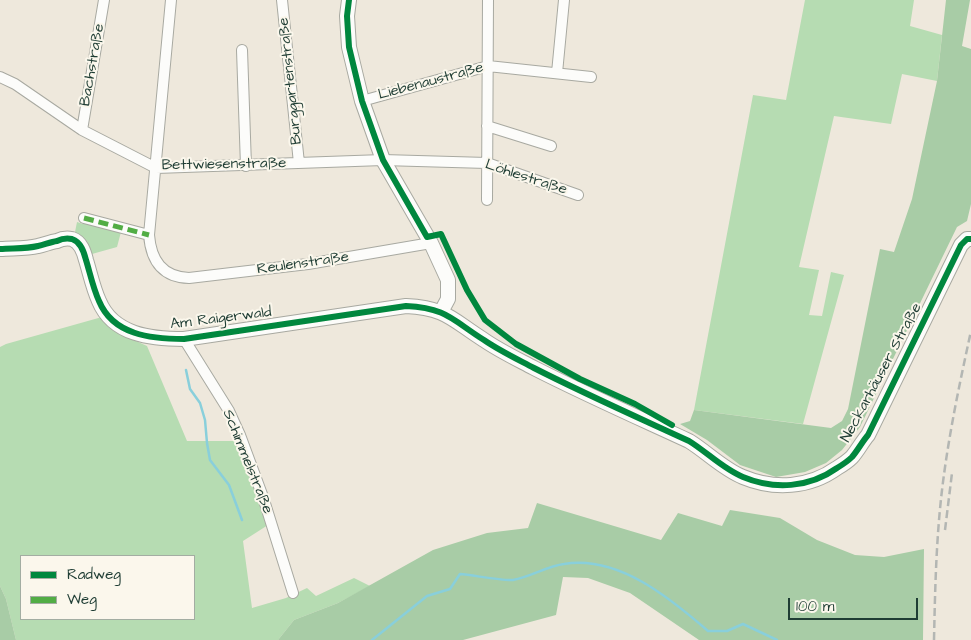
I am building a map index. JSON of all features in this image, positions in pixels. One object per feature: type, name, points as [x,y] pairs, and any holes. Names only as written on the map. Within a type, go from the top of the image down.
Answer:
[{"type":"street","name":"Bachstraße","points":[[82,130],[104,0]]},
{"type":"street","points":[[84,218],[149,235],[172,0]]},
{"type":"street","name":"Burggartenstraße","points":[[282,0],[299,163]]},
{"type":"street","points":[[349,0],[347,16],[349,47],[362,101],[383,160],[431,243],[448,280],[448,298],[441,312]]},
{"type":"street","points":[[487,200],[488,0]]},
{"type":"street","points":[[557,73],[564,0]]},
{"type":"street","points":[[242,50],[246,166]]},
{"type":"street","name":"Liebenaustraße","points":[[362,101],[488,66],[590,77]]},
{"type":"street","name":"Bettwiesenstraße","points":[[0,77],[19,87],[82,130],[156,168],[383,160]]},
{"type":"street","points":[[487,126],[551,146]]},
{"type":"street","name":"Löhlestraße","points":[[383,160],[487,163],[578,195]]},
{"type":"street","name":"Reulenstraße","points":[[149,235],[152,255],[156,262],[174,276],[189,278],[308,264],[431,243]]},
{"type":"street","name":"Neckarhäuser Straße","points":[[441,312],[451,316],[502,351],[534,368],[689,441],[742,477],[770,486],[806,484],[827,475],[851,458],[868,435],[961,246],[967,239],[971,238]]},
{"type":"street","name":"Am Raigerwald","points":[[0,249],[39,246],[55,241],[72,239],[80,244],[98,300],[105,313],[115,323],[125,329],[158,338],[184,339],[406,306],[425,307],[441,312]]},
{"type":"street","name":"Schimmelstraße","points":[[184,339],[229,411],[240,435],[263,498],[293,593]]},
{"type":"green space","points":[[805,0],[914,0],[910,26],[942,35],[937,81],[902,74],[891,124],[834,116],[799,267],[819,270],[809,315],[822,316],[831,272],[844,275],[803,424],[694,410],[753,95],[786,100]]},
{"type":"green space","points":[[946,0],[970,0],[962,46],[971,49],[971,204],[967,221],[957,227],[860,427],[842,450],[826,463],[805,472],[776,477],[740,465],[707,440],[680,424],[690,421],[694,410],[831,428],[842,421],[848,409],[880,249],[894,252],[912,199],[937,81]]},
{"type":"green space","points":[[77,222],[83,224],[85,222],[121,232],[117,247],[92,254],[87,241],[75,232]]},
{"type":"green space","points":[[102,317],[116,332],[147,346],[187,441],[236,441],[268,525],[243,541],[252,608],[286,598],[307,588],[316,596],[354,578],[370,586],[338,603],[294,620],[278,640],[16,640],[6,599],[0,586],[0,347]]},
{"type":"green space","points":[[537,503],[661,540],[678,513],[722,526],[730,510],[780,518],[817,540],[855,555],[884,557],[924,549],[923,640],[699,640],[630,593],[588,578],[563,577],[556,615],[463,640],[278,640],[294,620],[338,603],[433,550],[487,533],[528,528]]},
{"type":"green space","points":[[0,586],[6,599],[16,640],[0,640]]},
{"type":"waterway","points":[[186,370],[190,389],[200,403],[205,420],[210,460],[229,485],[242,520]]},
{"type":"waterway","points":[[372,640],[427,596],[450,589],[460,574],[513,580],[558,565],[584,563],[604,566],[642,582],[677,605],[708,631],[727,631],[743,624],[777,640]]},
{"type":"railway","points":[[934,640],[941,499],[950,436],[971,331]]},
{"type":"railway","points":[[945,530],[952,473]]},
{"type":"marked path","points":[[84,218],[149,235]]},
{"type":"cycle path","points":[[349,0],[347,16],[349,47],[362,101],[383,160],[427,237],[441,234],[467,290],[485,320],[516,344],[580,379],[635,404],[672,425]]},
{"type":"cycle path","points":[[0,249],[33,247],[64,239],[75,240],[83,251],[95,291],[105,312],[123,328],[134,333],[159,338],[184,339],[406,306],[431,309],[448,316],[496,348],[534,368],[689,441],[736,474],[767,484],[791,485],[815,480],[841,466],[849,460],[868,435],[961,245],[967,239],[971,239]]}]
